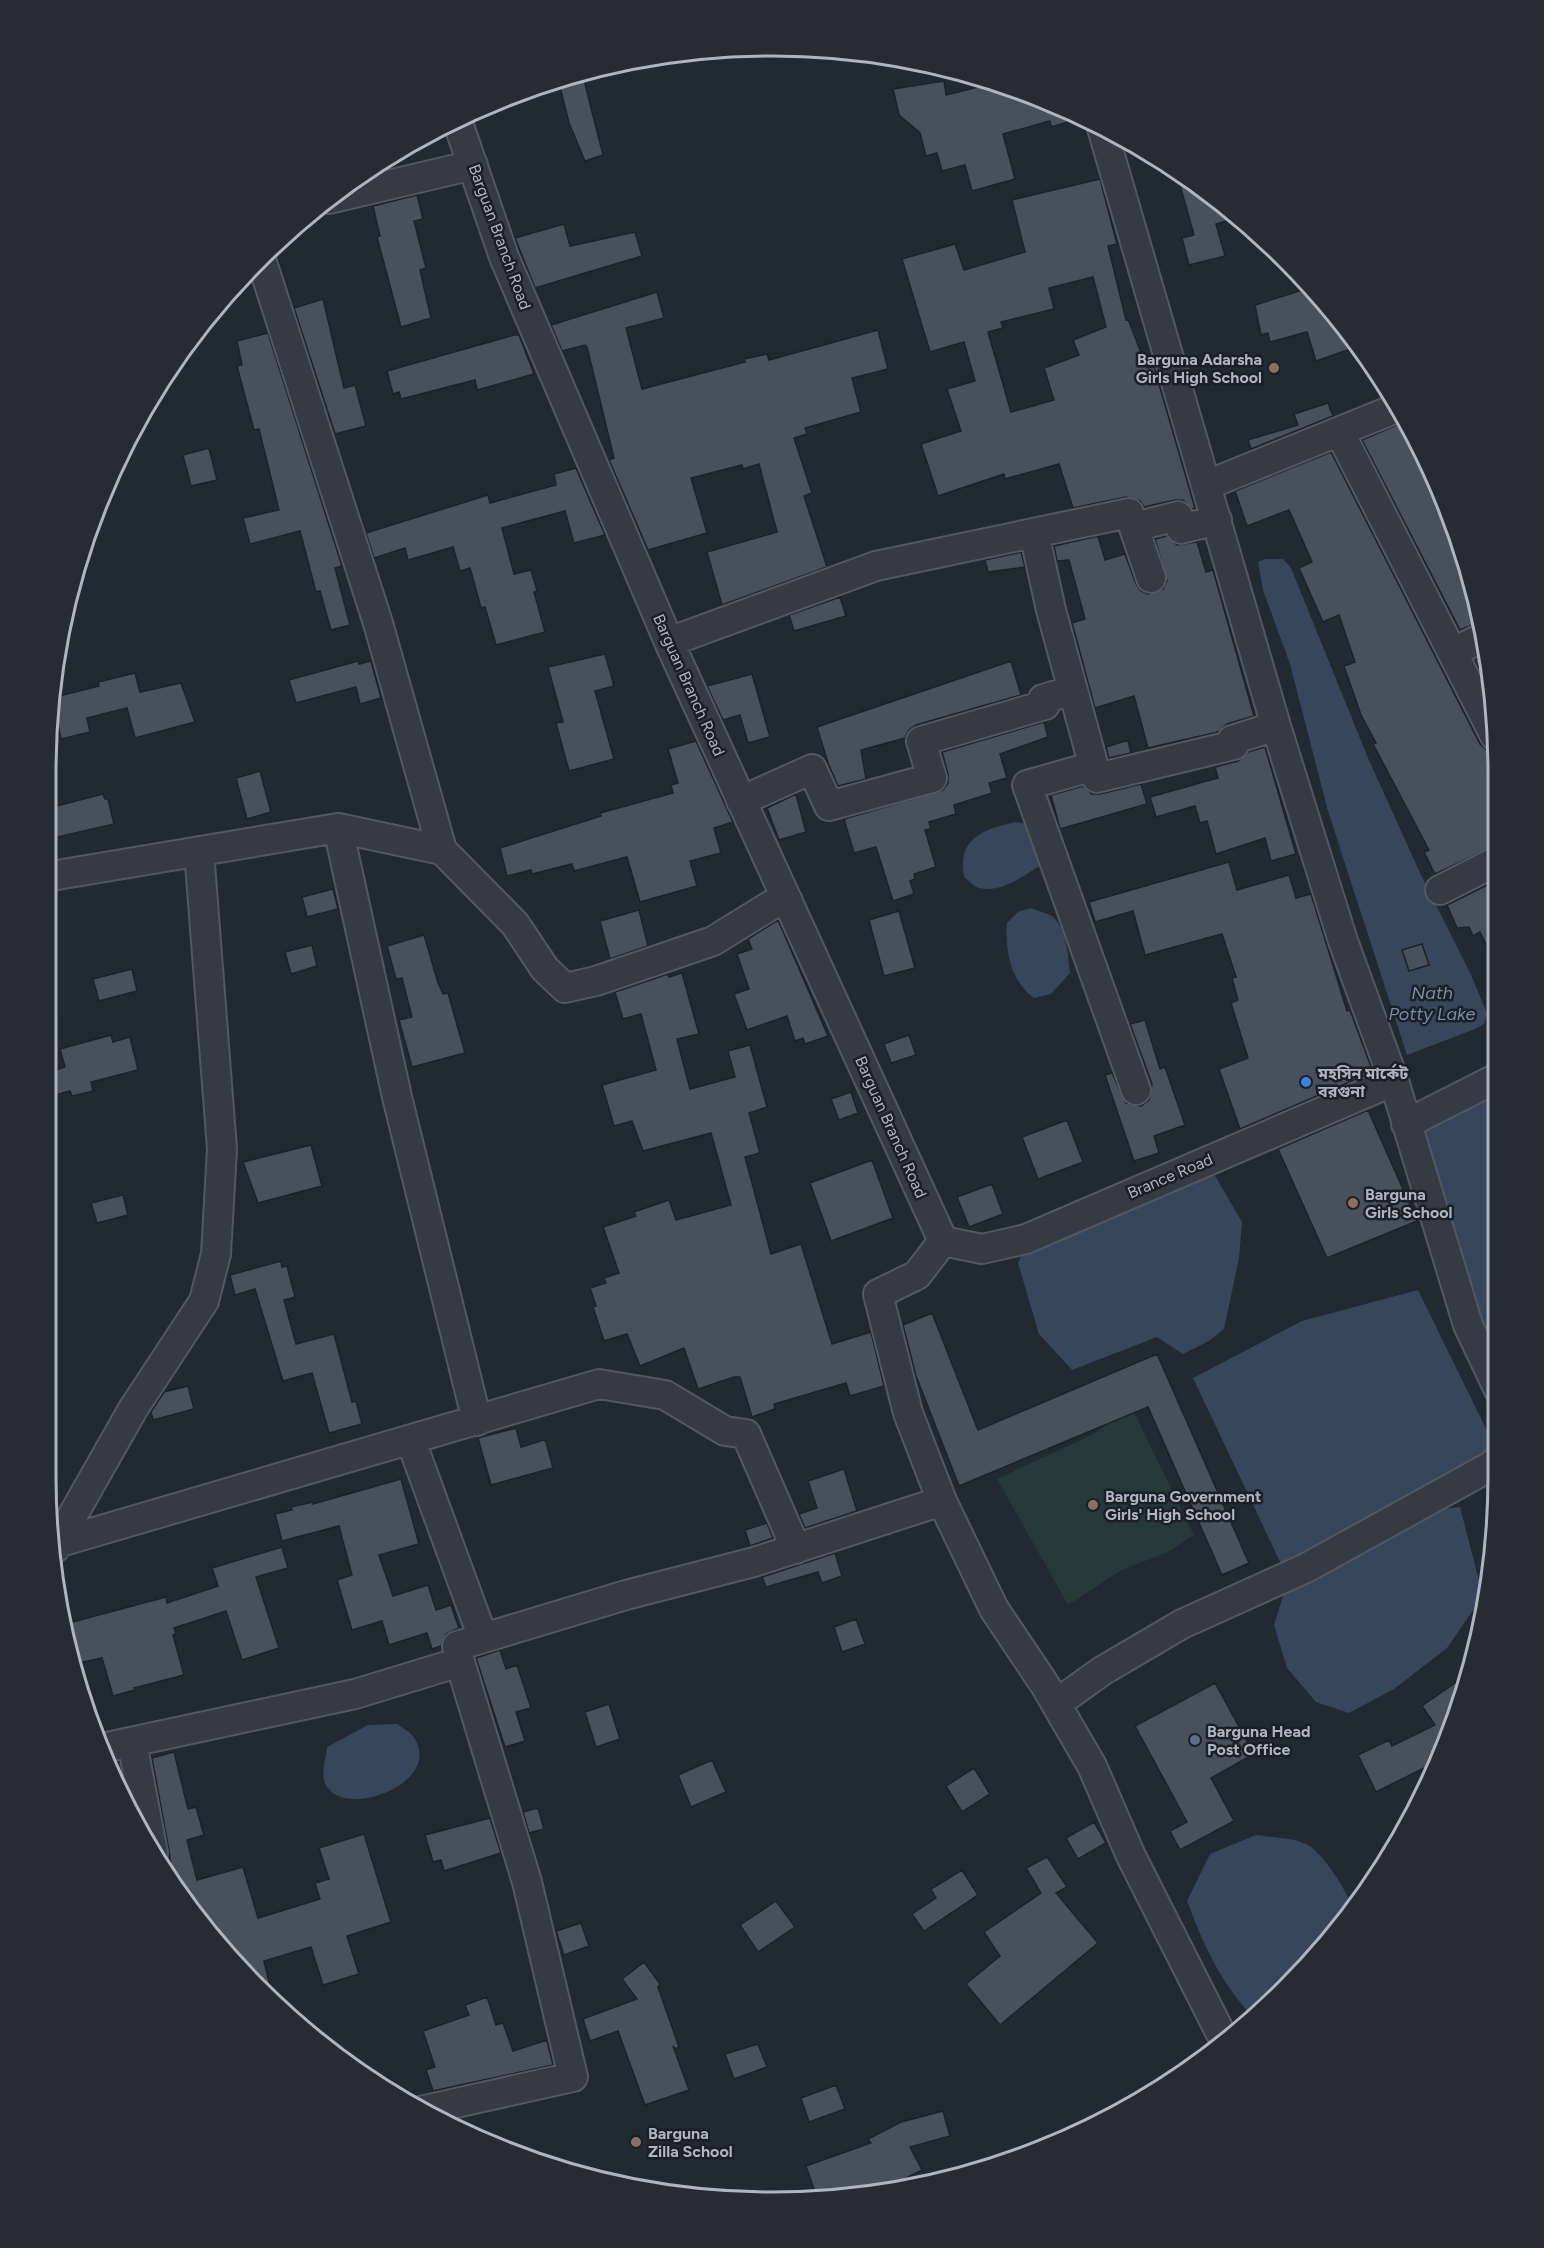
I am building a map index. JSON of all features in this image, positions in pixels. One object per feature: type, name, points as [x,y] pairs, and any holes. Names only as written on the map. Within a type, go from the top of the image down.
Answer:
[{"type":"street","name":"Barguan Branch Road","points":[[460,127],[504,257],[669,642],[943,1241]]},
{"type":"street","points":[[1105,137],[1276,726],[1343,941],[1394,1081],[1468,1325],[1488,1364]]},
{"type":"street","points":[[349,194],[473,165]]},
{"type":"street","points":[[263,267],[378,623],[442,850],[515,924],[545,969],[565,988],[596,981],[713,941],[773,904],[788,901]]},
{"type":"street","points":[[1207,485],[1391,411]]},
{"type":"street","points":[[1340,433],[1486,717]]},
{"type":"street","points":[[669,642],[876,566],[1130,513],[1151,578]]},
{"type":"street","points":[[1134,527],[1178,516],[1181,529],[1217,520]]},
{"type":"street","points":[[1034,533],[1097,778],[1234,745],[1232,740],[1276,726]]},
{"type":"street","points":[[1453,652],[1476,641]]},
{"type":"street","points":[[741,801],[812,769],[829,806],[932,778],[921,741],[1045,705],[1043,699],[1073,690]]},
{"type":"street","points":[[1094,766],[1027,785],[1136,1090]]},
{"type":"street","points":[[56,875],[338,828],[442,850]]},
{"type":"street","points":[[338,828],[397,1097],[477,1421]]},
{"type":"street","points":[[59,1540],[133,1409],[204,1301],[216,1254],[222,1149],[199,851]]},
{"type":"street","points":[[1440,890],[1488,866]]},
{"type":"street","name":"Brance Road","points":[[943,1241],[982,1249],[1026,1239],[1394,1081]]},
{"type":"street","points":[[1406,1124],[1488,1083]]},
{"type":"street","points":[[943,1241],[917,1275],[878,1294],[908,1413],[942,1501],[994,1608],[1056,1704],[1092,1766],[1131,1856],[1222,2033]]},
{"type":"street","points":[[59,1544],[599,1384],[665,1395],[725,1431],[746,1434],[796,1549]]},
{"type":"street","points":[[411,1441],[483,1638]]},
{"type":"street","points":[[1056,1704],[1102,1671],[1182,1624],[1306,1568],[1488,1468]]},
{"type":"street","points":[[434,2108],[573,2077],[527,1882],[457,1646],[796,1549],[942,1501]]},
{"type":"street","points":[[109,1747],[355,1694],[460,1662]]},
{"type":"street","points":[[132,1742],[149,1829]]},
{"type":"shaded area","points":[[1132,1408],[1194,1535],[1168,1552],[1122,1570],[1068,1605],[997,1479],[1093,1434]]},
{"type":"water","name":"Nath Potty Lake","points":[[1265,559],[1283,559],[1291,568],[1368,758],[1421,875],[1472,977],[1487,1014],[1484,1024],[1475,1029],[1407,1055],[1328,811],[1290,664],[1263,590],[1258,562]],"holes":[[[1422,944],[1429,965],[1409,971],[1403,950]]]},
{"type":"water","points":[[1016,822],[1036,826],[1042,840],[1039,866],[1003,886],[987,889],[975,886],[964,877],[963,864],[969,844],[984,832]]},
{"type":"water","points":[[1031,908],[1053,917],[1058,922],[1066,944],[1070,973],[1051,994],[1034,998],[1019,983],[1014,974],[1007,944],[1007,923],[1018,912]]},
{"type":"water","points":[[1488,1095],[1488,1343],[1423,1127]]},
{"type":"water","points":[[1214,1174],[1242,1222],[1239,1258],[1224,1329],[1209,1341],[1183,1354],[1157,1337],[1072,1370],[1039,1334],[1018,1263],[1024,1250],[1128,1202]]},
{"type":"water","points":[[1418,1290],[1488,1433],[1488,1451],[1282,1566],[1193,1378],[1302,1321]]},
{"type":"water","points":[[1460,1507],[1480,1584],[1477,1605],[1447,1648],[1394,1689],[1349,1713],[1316,1702],[1287,1668],[1274,1625],[1284,1593],[1435,1510]]},
{"type":"water","points":[[397,1724],[415,1739],[420,1756],[414,1771],[401,1784],[384,1793],[365,1798],[347,1798],[332,1793],[324,1780],[327,1747],[368,1725]]},
{"type":"water","points":[[1256,1835],[1305,1844],[1323,1859],[1349,1900],[1311,1948],[1279,1983],[1248,2011],[1220,1974],[1187,1901],[1210,1854]]},
{"type":"building","points":[[584,81],[603,155],[585,161],[569,123],[560,88]]},
{"type":"building","points":[[944,81],[946,95],[979,87],[1071,121],[1051,127],[1050,121],[1003,134],[1015,179],[972,191],[965,165],[942,171],[937,153],[926,156],[920,133],[899,115],[893,89]]},
{"type":"building","points":[[1100,179],[1117,244],[1108,246],[1126,320],[1128,319],[1147,368],[1154,367],[1195,508],[1192,509],[1183,500],[1144,507],[1140,501],[1126,497],[1073,508],[1059,464],[1005,479],[1004,474],[938,496],[921,444],[961,431],[947,389],[975,381],[964,342],[930,352],[902,259],[955,244],[964,270],[1025,252],[1012,200]],"holes":[[[1093,277],[1106,327],[1073,340],[1079,355],[1044,368],[1054,400],[1011,412],[988,332],[1003,328],[1001,322],[1054,309],[1049,288]]]},
{"type":"building","points":[[1179,183],[1228,220],[1216,224],[1225,256],[1189,265],[1182,238],[1194,235]]},
{"type":"building","points":[[417,195],[423,219],[414,221],[426,268],[420,270],[431,318],[401,327],[377,237],[380,236],[373,206]]},
{"type":"building","points":[[564,224],[570,246],[635,232],[642,256],[535,288],[515,238]]},
{"type":"building","points":[[1302,290],[1350,349],[1316,361],[1307,332],[1270,342],[1268,333],[1261,335],[1255,305]]},
{"type":"building","points":[[657,292],[664,318],[626,328],[642,389],[745,362],[744,359],[767,354],[769,360],[878,330],[888,369],[852,378],[861,412],[805,428],[807,434],[794,438],[812,493],[804,496],[827,567],[722,605],[707,552],[777,532],[759,464],[743,469],[742,465],[691,478],[707,533],[648,550],[609,460],[614,458],[587,347],[585,345],[562,351],[551,325]]},
{"type":"building","points":[[323,299],[344,388],[355,385],[366,426],[335,434],[294,308]]},
{"type":"building","points":[[268,333],[342,566],[335,568],[350,625],[331,630],[320,591],[316,592],[300,531],[250,544],[243,518],[279,510],[259,429],[254,430],[237,366],[242,365],[237,341]]},
{"type":"building","points":[[519,335],[534,374],[477,390],[475,380],[401,399],[399,392],[393,394],[387,371]]},
{"type":"building","points":[[1328,403],[1333,416],[1251,449],[1248,440],[1298,425],[1294,414]]},
{"type":"building","points":[[1398,424],[1434,498],[1464,587],[1473,625],[1460,630],[1362,440]]},
{"type":"building","points":[[209,448],[217,480],[191,486],[183,455]]},
{"type":"building","points":[[1331,452],[1480,744],[1488,750],[1488,849],[1435,874],[1424,852],[1429,850],[1373,744],[1376,743],[1361,715],[1344,666],[1355,662],[1339,615],[1323,622],[1299,568],[1312,562],[1289,510],[1247,526],[1235,491]]},
{"type":"building","points":[[576,468],[605,535],[574,543],[565,511],[502,528],[514,574],[531,570],[537,591],[534,592],[545,632],[496,645],[485,607],[481,608],[470,568],[460,571],[453,547],[408,560],[405,548],[374,558],[366,533],[488,495],[490,503],[556,485],[554,474]]},
{"type":"building","points":[[1098,536],[1105,560],[1125,554],[1136,584],[1141,591],[1148,594],[1163,589],[1167,581],[1155,539],[1167,536],[1177,545],[1197,542],[1206,572],[1213,570],[1254,716],[1227,724],[1218,732],[1148,748],[1134,696],[1095,708],[1072,623],[1085,619],[1069,560],[1057,561],[1054,546]]},
{"type":"building","points":[[1021,552],[1025,567],[988,572],[985,560]]},
{"type":"building","points":[[840,597],[846,616],[794,631],[789,615]]},
{"type":"building","points":[[605,654],[614,686],[595,691],[614,759],[569,771],[556,723],[563,722],[548,667]]},
{"type":"building","points":[[1479,658],[1481,672],[1475,660]]},
{"type":"building","points":[[358,661],[359,664],[371,661],[381,698],[360,704],[356,687],[296,703],[289,680]]},
{"type":"building","points":[[1011,661],[1021,695],[916,725],[909,730],[905,738],[861,750],[866,779],[838,786],[817,727]]},
{"type":"building","points":[[135,673],[140,692],[181,683],[195,722],[135,738],[127,708],[87,718],[90,732],[61,739],[57,722],[60,696],[99,686],[98,682]]},
{"type":"building","points":[[752,674],[770,737],[748,743],[740,715],[723,720],[707,686]]},
{"type":"building","points":[[1044,722],[1048,737],[1000,754],[1007,778],[989,783],[992,793],[954,805],[956,814],[929,822],[931,829],[925,830],[936,867],[914,874],[915,879],[910,881],[914,894],[893,901],[876,847],[854,853],[844,819],[943,790],[948,783],[948,774],[942,752]]},
{"type":"building","points":[[1128,740],[1131,753],[1109,758],[1106,747]]},
{"type":"building","points":[[696,741],[733,822],[714,828],[721,853],[690,861],[697,886],[640,902],[627,857],[574,871],[572,864],[532,874],[531,870],[507,876],[500,848],[601,816],[600,813],[673,793],[671,785],[678,783],[668,749]]},
{"type":"building","points":[[1265,747],[1296,854],[1271,861],[1265,838],[1216,854],[1207,821],[1200,823],[1195,806],[1156,817],[1150,797],[1218,778],[1215,767],[1238,761],[1248,752]]},
{"type":"building","points":[[260,771],[271,812],[247,819],[236,778]]},
{"type":"building","points":[[1141,784],[1147,804],[1060,829],[1051,795],[1083,786],[1092,794],[1100,794]]},
{"type":"building","points":[[103,794],[105,799],[108,799],[114,824],[56,837],[56,806]]},
{"type":"building","points":[[796,794],[806,832],[779,840],[767,808]]},
{"type":"building","points":[[1229,862],[1237,890],[1289,875],[1296,898],[1311,894],[1347,1011],[1350,1010],[1373,1072],[1240,1129],[1219,1069],[1248,1058],[1231,1003],[1238,1000],[1232,978],[1236,977],[1222,934],[1145,955],[1133,911],[1095,922],[1089,902]]},
{"type":"building","points":[[1488,884],[1488,948],[1480,932],[1473,936],[1469,927],[1457,928],[1447,905]]},
{"type":"building","points":[[333,889],[338,909],[307,917],[302,897]]},
{"type":"building","points":[[639,910],[648,946],[610,959],[600,921]]},
{"type":"building","points":[[899,911],[915,968],[884,976],[869,920]]},
{"type":"building","points":[[778,920],[828,1036],[805,1044],[803,1038],[795,1041],[787,1016],[747,1030],[734,994],[749,989],[737,954],[752,949],[748,939]]},
{"type":"building","points":[[424,935],[438,983],[443,994],[448,993],[465,1053],[412,1067],[399,1020],[412,1017],[402,978],[396,979],[387,946]]},
{"type":"building","points":[[1422,944],[1429,965],[1409,971],[1402,950]]},
{"type":"building","points":[[312,945],[317,966],[291,974],[285,952]]},
{"type":"building","points":[[132,969],[137,991],[99,1001],[93,979]]},
{"type":"building","points":[[682,973],[699,1034],[677,1039],[690,1089],[735,1077],[728,1051],[750,1045],[767,1107],[749,1113],[760,1153],[745,1157],[771,1254],[801,1244],[832,1344],[871,1332],[884,1386],[850,1396],[846,1383],[774,1404],[775,1409],[752,1417],[740,1377],[698,1389],[684,1348],[640,1366],[627,1334],[604,1341],[593,1307],[596,1306],[590,1288],[606,1283],[604,1278],[619,1273],[603,1227],[636,1216],[634,1212],[669,1200],[676,1220],[731,1205],[711,1133],[643,1151],[632,1121],[614,1126],[602,1085],[656,1070],[641,1014],[623,1019],[615,992],[668,974],[669,977]]},
{"type":"building","points":[[1145,1020],[1160,1069],[1165,1067],[1185,1125],[1154,1136],[1159,1153],[1134,1161],[1105,1075],[1112,1073],[1126,1103],[1141,1106],[1149,1100],[1152,1084],[1130,1024]]},
{"type":"building","points":[[111,1035],[113,1042],[130,1037],[138,1070],[91,1082],[93,1091],[72,1096],[70,1091],[56,1095],[56,1070],[65,1067],[60,1049]]},
{"type":"building","points":[[909,1035],[916,1055],[891,1063],[884,1044]]},
{"type":"building","points":[[851,1092],[858,1113],[839,1120],[831,1099]]},
{"type":"building","points":[[1368,1110],[1417,1221],[1327,1258],[1278,1149]]},
{"type":"building","points":[[1067,1120],[1083,1162],[1038,1179],[1022,1137]]},
{"type":"building","points":[[311,1145],[322,1186],[258,1203],[243,1162]]},
{"type":"building","points":[[872,1160],[893,1218],[831,1241],[810,1183]]},
{"type":"building","points":[[992,1184],[1003,1214],[969,1227],[957,1197]]},
{"type":"building","points":[[123,1195],[128,1215],[97,1223],[91,1203]]},
{"type":"building","points":[[281,1261],[282,1267],[287,1266],[295,1297],[284,1300],[296,1344],[334,1334],[352,1402],[356,1401],[362,1424],[329,1433],[312,1373],[283,1381],[255,1289],[235,1295],[230,1275]]},
{"type":"building","points":[[932,1313],[978,1430],[1157,1354],[1249,1563],[1222,1575],[1148,1407],[959,1486],[916,1376],[903,1325]]},
{"type":"building","points":[[188,1386],[194,1409],[153,1420],[151,1412],[164,1392]]},
{"type":"building","points":[[516,1428],[521,1447],[544,1440],[546,1442],[553,1468],[491,1485],[478,1438]]},
{"type":"building","points":[[844,1469],[857,1511],[805,1528],[799,1514],[817,1508],[808,1481]]},
{"type":"building","points":[[401,1479],[419,1544],[379,1555],[393,1596],[428,1585],[436,1610],[451,1605],[459,1628],[446,1634],[441,1646],[432,1649],[427,1633],[389,1645],[382,1621],[352,1630],[337,1580],[352,1575],[339,1526],[282,1541],[275,1514],[292,1510],[291,1507],[313,1502],[313,1504]]},
{"type":"building","points":[[767,1523],[773,1538],[750,1546],[745,1530]]},
{"type":"building","points":[[282,1547],[288,1568],[256,1577],[279,1648],[242,1660],[226,1611],[174,1628],[176,1634],[173,1635],[184,1675],[113,1696],[102,1658],[81,1663],[71,1623],[166,1597],[167,1603],[218,1586],[212,1568]]},
{"type":"building","points":[[835,1553],[842,1576],[822,1583],[818,1572],[766,1587],[762,1577]]},
{"type":"building","points":[[856,1619],[865,1644],[842,1652],[834,1627]]},
{"type":"building","points":[[500,1650],[506,1669],[517,1665],[531,1708],[516,1712],[525,1741],[505,1747],[476,1658]]},
{"type":"building","points":[[1458,1681],[1425,1770],[1424,1768],[1376,1792],[1358,1755],[1389,1740],[1392,1746],[1435,1725],[1422,1706]]},
{"type":"building","name":"Barguna Head Post Office","points":[[1215,1683],[1254,1754],[1211,1778],[1234,1821],[1180,1850],[1170,1831],[1187,1822],[1135,1726]]},
{"type":"building","points":[[609,1704],[620,1739],[596,1747],[585,1712]]},
{"type":"building","points":[[174,1752],[188,1809],[196,1807],[204,1835],[187,1840],[197,1880],[243,1867],[258,1918],[320,1899],[315,1883],[329,1879],[319,1848],[364,1834],[391,1922],[347,1936],[359,1974],[323,1985],[311,1947],[264,1961],[271,1988],[265,1983],[204,1912],[171,1866],[152,1758]]},
{"type":"building","points":[[712,1760],[726,1792],[691,1807],[678,1775]]},
{"type":"building","points":[[974,1768],[990,1794],[962,1812],[946,1786]]},
{"type":"building","points":[[538,1808],[544,1829],[529,1833],[523,1812]]},
{"type":"building","points":[[490,1818],[501,1853],[444,1871],[441,1860],[433,1862],[425,1835]]},
{"type":"building","points":[[1094,1822],[1106,1843],[1078,1859],[1066,1838]]},
{"type":"building","points":[[1047,1857],[1067,1887],[1056,1893],[1098,1943],[1000,2025],[966,1984],[1000,1956],[984,1932],[1041,1893],[1026,1868]]},
{"type":"building","points":[[962,1870],[978,1895],[924,1931],[912,1914],[936,1898],[931,1889]]},
{"type":"building","points":[[776,1901],[795,1927],[758,1952],[740,1925]]},
{"type":"building","points":[[581,1923],[589,1946],[564,1955],[556,1931]]},
{"type":"building","points":[[644,1962],[660,1984],[658,1987],[679,2047],[675,2049],[673,2046],[689,2090],[645,2105],[618,2031],[590,2041],[583,2019],[637,1999],[622,1979]]},
{"type":"building","points":[[487,1997],[496,2025],[503,2023],[513,2051],[547,2040],[553,2065],[433,2091],[426,2070],[435,2067],[423,2031],[469,2015],[465,2005]]},
{"type":"building","points":[[758,2044],[767,2067],[734,2079],[725,2054]]},
{"type":"building","points":[[836,2085],[845,2109],[809,2122],[801,2098]]},
{"type":"building","points":[[943,2111],[950,2136],[910,2147],[922,2170],[905,2180],[815,2191],[806,2166],[871,2143],[868,2139],[901,2122]]},
{"type":"place","name":"Barguna Adarsha Girls High School","points":[[1274,368]]},
{"type":"place","name":"মহসিন মার্কেট বরগুনা","points":[[1306,1082]]},
{"type":"place","name":"Barguna Girls School","points":[[1353,1203]]},
{"type":"place","name":"Barguna Government Girls' High School","points":[[1093,1505]]},
{"type":"place","name":"Barguna Head Post Office","points":[[1195,1740]]},
{"type":"place","name":"Barguna Zilla School","points":[[636,2142]]}]
